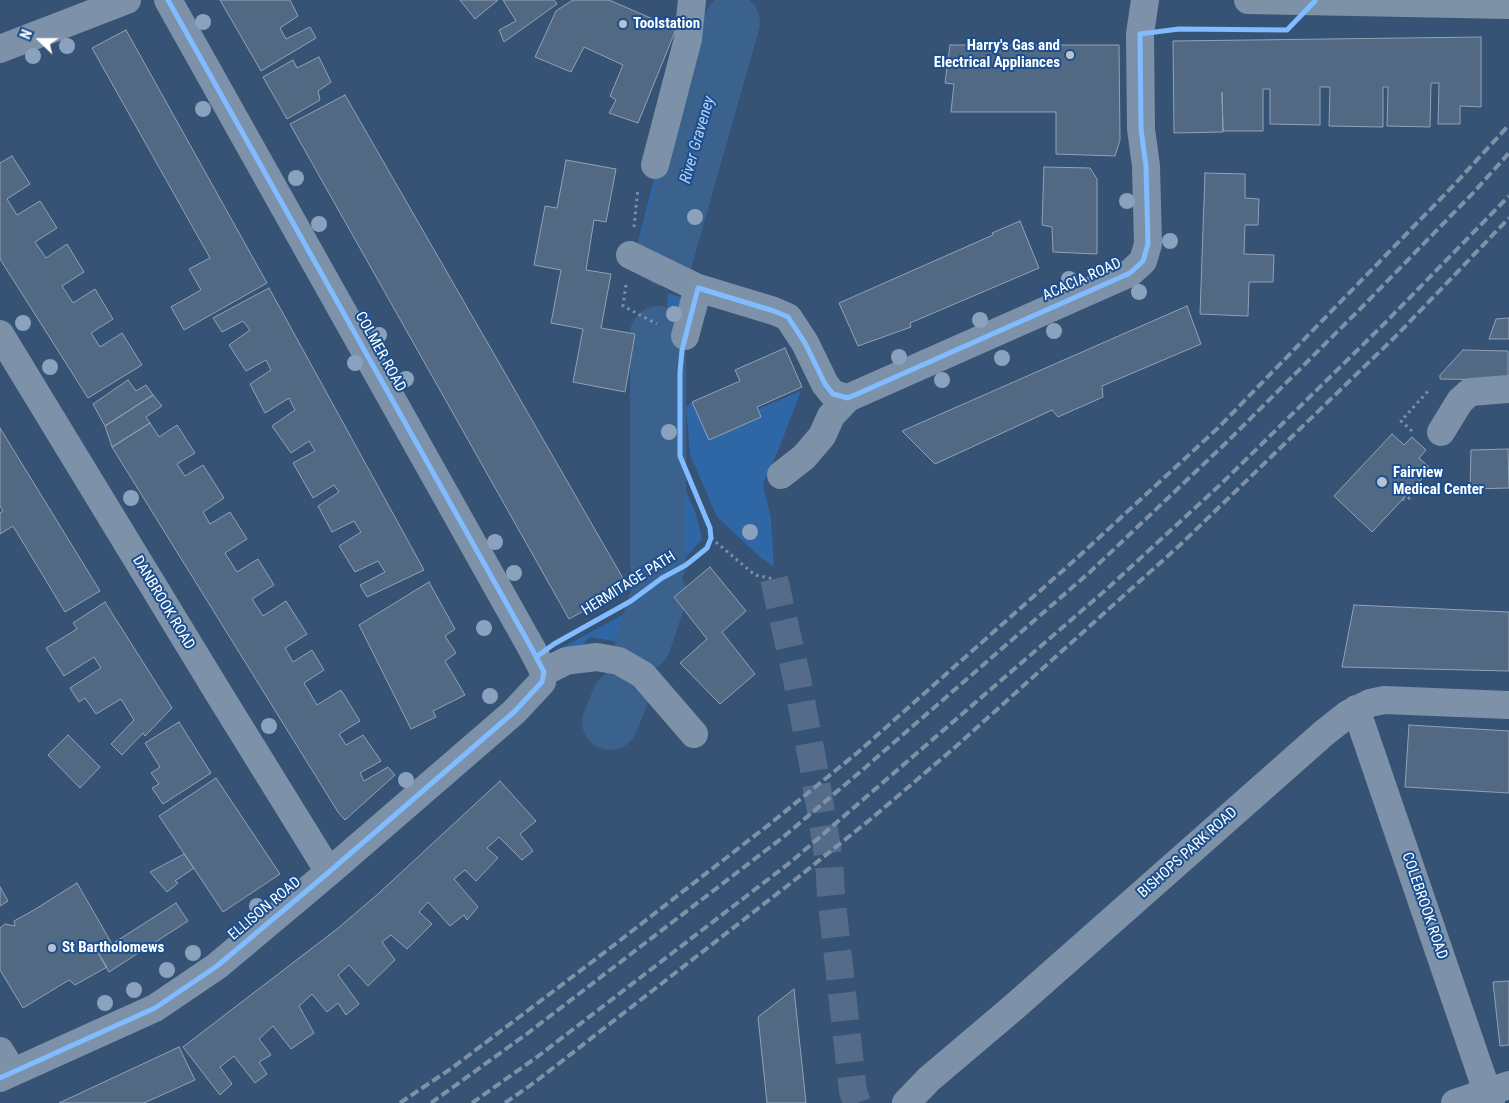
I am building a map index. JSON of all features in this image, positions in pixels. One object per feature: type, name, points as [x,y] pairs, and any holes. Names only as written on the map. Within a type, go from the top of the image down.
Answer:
[{"type":"highway","points":[[1248,0],[1509,5]]},
{"type":"street","points":[[0,49],[127,0]]},
{"type":"street","name":"COLMER ROAD","points":[[168,0],[544,672]]},
{"type":"street","points":[[655,165],[688,39],[692,0]]},
{"type":"street","name":"ACACIA ROAD","points":[[848,398],[1130,273],[1142,261],[1148,244],[1146,166],[1141,129],[1140,34],[1145,0]]},
{"type":"street","points":[[630,255],[698,288],[774,310],[788,317],[805,343],[825,384],[833,394],[848,398],[831,416],[822,436],[804,457],[781,475]]},
{"type":"street","points":[[685,336],[698,288]]},
{"type":"street","name":"DANBROOK ROAD","points":[[0,334],[329,872]]},
{"type":"street","points":[[1441,432],[1460,401],[1470,392],[1509,390]]},
{"type":"street","points":[[544,672],[566,661],[597,657],[619,661],[644,675],[694,734]]},
{"type":"street","name":"ELLISON ROAD","points":[[4,1067],[155,1008],[217,966],[514,712],[542,682],[544,672]]},
{"type":"street","name":"BISHOPS PARK ROAD","points":[[906,1103],[929,1079],[1014,1007],[1324,733],[1356,709],[1384,700],[1509,705]]},
{"type":"street","name":"COLEBROOK ROAD","points":[[1356,709],[1496,1093]]},
{"type":"street","points":[[1456,1103],[1496,1093]]},
{"type":"path","points":[[623,306],[685,336]]},
{"type":"path","points":[[1402,499],[1407,500],[1417,490]]},
{"type":"path","points":[[710,538],[755,575],[774,579]]},
{"type":"shaded area","points":[[685,165],[662,254],[637,246],[654,179]]},
{"type":"shaded area","points":[[668,293],[687,299],[677,338],[674,372],[673,461],[696,514],[702,539],[685,558],[666,567],[664,464],[665,333]]},
{"type":"shaded area","points":[[801,391],[763,484],[771,519],[774,567],[760,557],[717,517],[690,455],[686,407],[692,402],[708,437],[758,409]]},
{"type":"shaded area","points":[[652,599],[636,645],[590,637],[580,648],[563,647]]},
{"type":"building","points":[[220,0],[290,0],[298,16],[280,28],[286,39],[310,27],[316,38],[261,71]]},
{"type":"building","points":[[460,0],[498,0],[475,19]]},
{"type":"building","points":[[503,0],[554,0],[557,4],[504,42],[499,30],[516,21]]},
{"type":"building","points":[[573,0],[609,0],[676,29],[638,123],[609,113],[616,100],[610,96],[623,65],[584,47],[571,72],[535,57],[556,11]]},
{"type":"building","points":[[126,30],[267,283],[184,330],[171,307],[201,290],[189,269],[210,258],[92,48]]},
{"type":"building","points":[[1481,37],[1481,107],[1460,106],[1460,124],[1438,124],[1439,83],[1431,83],[1430,127],[1387,126],[1388,87],[1383,87],[1383,127],[1329,126],[1330,87],[1320,87],[1320,125],[1270,124],[1270,89],[1263,89],[1263,131],[1223,131],[1222,92],[1223,132],[1174,133],[1173,41]]},
{"type":"building","points":[[950,45],[1119,45],[1120,140],[1115,156],[1056,154],[1056,112],[951,112],[954,84],[945,83]]},
{"type":"building","points":[[319,57],[331,82],[318,91],[320,100],[287,119],[263,77],[293,60],[297,68]]},
{"type":"building","points":[[345,95],[628,587],[569,619],[290,124]]},
{"type":"building","points":[[12,156],[30,184],[7,199],[17,215],[40,201],[57,228],[35,242],[46,258],[67,244],[84,272],[62,286],[73,303],[95,289],[113,319],[91,333],[100,347],[122,333],[142,365],[88,398],[0,259],[0,163]]},
{"type":"building","points":[[566,160],[616,169],[606,222],[594,220],[586,270],[611,274],[601,328],[635,334],[625,392],[573,382],[583,329],[551,323],[561,270],[534,265],[545,206],[557,208]]},
{"type":"building","points":[[1044,167],[1090,168],[1097,179],[1097,254],[1053,252],[1052,227],[1042,225]]},
{"type":"building","points":[[1205,173],[1245,174],[1245,198],[1259,199],[1258,225],[1245,225],[1244,254],[1274,255],[1273,282],[1249,282],[1248,316],[1200,314]]},
{"type":"building","points":[[1020,221],[1039,268],[910,323],[911,327],[858,346],[839,303],[993,235],[992,233]]},
{"type":"building","points":[[269,288],[424,570],[367,597],[360,585],[385,572],[378,561],[355,572],[339,546],[361,532],[354,521],[332,532],[318,506],[339,492],[334,485],[313,498],[293,463],[315,451],[309,441],[291,453],[272,426],[295,410],[289,398],[265,413],[250,384],[271,370],[266,360],[246,371],[229,345],[250,330],[243,321],[222,332],[213,318]]},
{"type":"building","points":[[1187,306],[1201,344],[1102,386],[1103,397],[1058,417],[1052,410],[935,464],[902,431]]},
{"type":"building","points":[[1509,318],[1509,339],[1489,339],[1496,319]]},
{"type":"building","points":[[785,348],[802,387],[757,407],[761,417],[709,440],[692,402],[740,381],[735,370]]},
{"type":"building","points":[[1463,350],[1508,351],[1508,380],[1440,379],[1440,375]]},
{"type":"building","points":[[128,380],[136,391],[146,385],[153,395],[105,426],[93,404]]},
{"type":"building","points":[[153,395],[162,406],[146,417],[150,423],[112,447],[105,426]]},
{"type":"building","points":[[150,423],[159,437],[177,425],[195,453],[177,464],[185,476],[203,465],[224,498],[203,512],[210,524],[230,512],[247,539],[225,553],[237,572],[258,559],[274,585],[252,599],[263,616],[286,601],[307,634],[285,648],[293,662],[312,650],[324,670],[304,683],[317,705],[341,690],[360,721],[339,734],[346,745],[363,735],[381,761],[360,773],[364,781],[388,767],[395,775],[345,820],[338,812],[112,447]]},
{"type":"building","points":[[0,428],[100,591],[65,612],[13,526],[0,534],[0,513],[3,511],[0,506]]},
{"type":"building","name":"Fairview Medical Center","points":[[1392,434],[1404,445],[1412,437],[1426,450],[1419,458],[1431,469],[1372,532],[1334,496]]},
{"type":"building","points":[[1508,449],[1509,488],[1470,489],[1471,450]]},
{"type":"building","points":[[710,567],[746,611],[722,632],[755,674],[720,704],[680,663],[707,639],[674,597]]},
{"type":"building","points":[[429,582],[455,629],[445,636],[456,653],[445,661],[465,695],[433,711],[436,717],[411,729],[359,625]]},
{"type":"building","points":[[105,602],[172,708],[145,736],[143,733],[122,755],[111,744],[134,720],[121,699],[96,714],[85,698],[79,702],[70,688],[101,668],[94,657],[64,676],[46,648],[77,629],[73,623]]},
{"type":"building","points":[[1354,605],[1509,612],[1509,671],[1342,667]]},
{"type":"building","points":[[179,722],[211,773],[163,804],[152,788],[159,784],[151,773],[160,767],[145,743]]},
{"type":"building","points":[[1409,725],[1509,731],[1509,793],[1405,787]]},
{"type":"building","points":[[68,735],[100,767],[80,788],[48,755]]},
{"type":"building","points":[[216,778],[280,874],[223,912],[159,816]]},
{"type":"building","points":[[500,781],[536,821],[520,834],[533,851],[522,860],[499,837],[487,848],[498,858],[476,881],[465,870],[454,879],[478,907],[467,920],[464,915],[450,926],[428,902],[419,912],[432,924],[407,949],[391,935],[382,942],[395,960],[368,986],[349,965],[338,975],[359,1004],[346,1015],[338,1003],[327,1012],[312,994],[299,1006],[314,1033],[291,1049],[273,1026],[259,1039],[271,1055],[259,1062],[267,1074],[255,1083],[234,1056],[220,1067],[232,1084],[220,1095],[183,1047],[337,929],[378,894]]},
{"type":"building","points":[[184,854],[194,868],[175,881],[178,883],[167,892],[150,872]]},
{"type":"building","name":"St Bartholomews","points":[[77,883],[112,944],[98,953],[107,967],[75,985],[69,980],[23,1008],[0,970],[0,928],[5,924],[15,926],[14,921]]},
{"type":"building","points":[[0,887],[8,901],[0,906]]},
{"type":"building","points":[[176,903],[188,921],[109,972],[98,953]]},
{"type":"building","points":[[1509,981],[1509,1045],[1500,1046],[1493,982]]},
{"type":"building","points":[[794,989],[806,1103],[767,1103],[758,1017]]},
{"type":"building","points":[[179,1047],[195,1080],[144,1103],[59,1103]]},
{"type":"waterway","name":"River Graveney","points":[[665,258],[732,22]]},
{"type":"waterway","name":"River Graveney","points":[[658,334],[658,564]]},
{"type":"waterway","name":"River Graveney","points":[[643,643],[659,595]]},
{"type":"waterway","name":"River Graveney","points":[[610,722],[620,698]]},
{"type":"tunnel","points":[[774,579],[797,679],[829,860],[831,895],[853,1091],[857,1103]]},
{"type":"railway","points":[[400,1103],[452,1068],[605,952],[771,823],[857,753],[1077,558],[1218,428],[1453,186],[1509,125]]},
{"type":"railway","points":[[431,1103],[528,1033],[782,838],[1090,572],[1228,441],[1364,305],[1474,192],[1509,153]]},
{"type":"railway","points":[[472,1103],[537,1057],[792,861],[1108,588],[1221,484],[1384,324],[1509,196]]},
{"type":"railway","points":[[505,1103],[535,1082],[796,879],[953,749],[1180,545],[1397,335],[1509,218]]},
{"type":"cycle path","points":[[0,1078],[155,1008],[217,966],[514,712],[542,682],[544,672],[168,0]]},
{"type":"cycle path","name":"HERMITAGE PATH","points":[[536,657],[554,644],[631,601],[662,578],[686,565],[707,548],[711,538],[710,528],[680,456],[680,372],[682,350],[698,288],[788,317],[805,343],[825,384],[833,394],[848,398],[1130,273],[1143,261],[1148,244],[1146,166],[1141,129],[1140,34],[1179,29],[1287,30],[1315,1]]},
{"type":"place","name":"Toolstation","points":[[623,24]]},
{"type":"place","name":"Harry's Gas and Electrical Appliances","points":[[1070,55]]},
{"type":"place","name":"Fairview Medical Center","points":[[1382,482]]},
{"type":"place","name":"St Bartholomews","points":[[52,948]]}]
